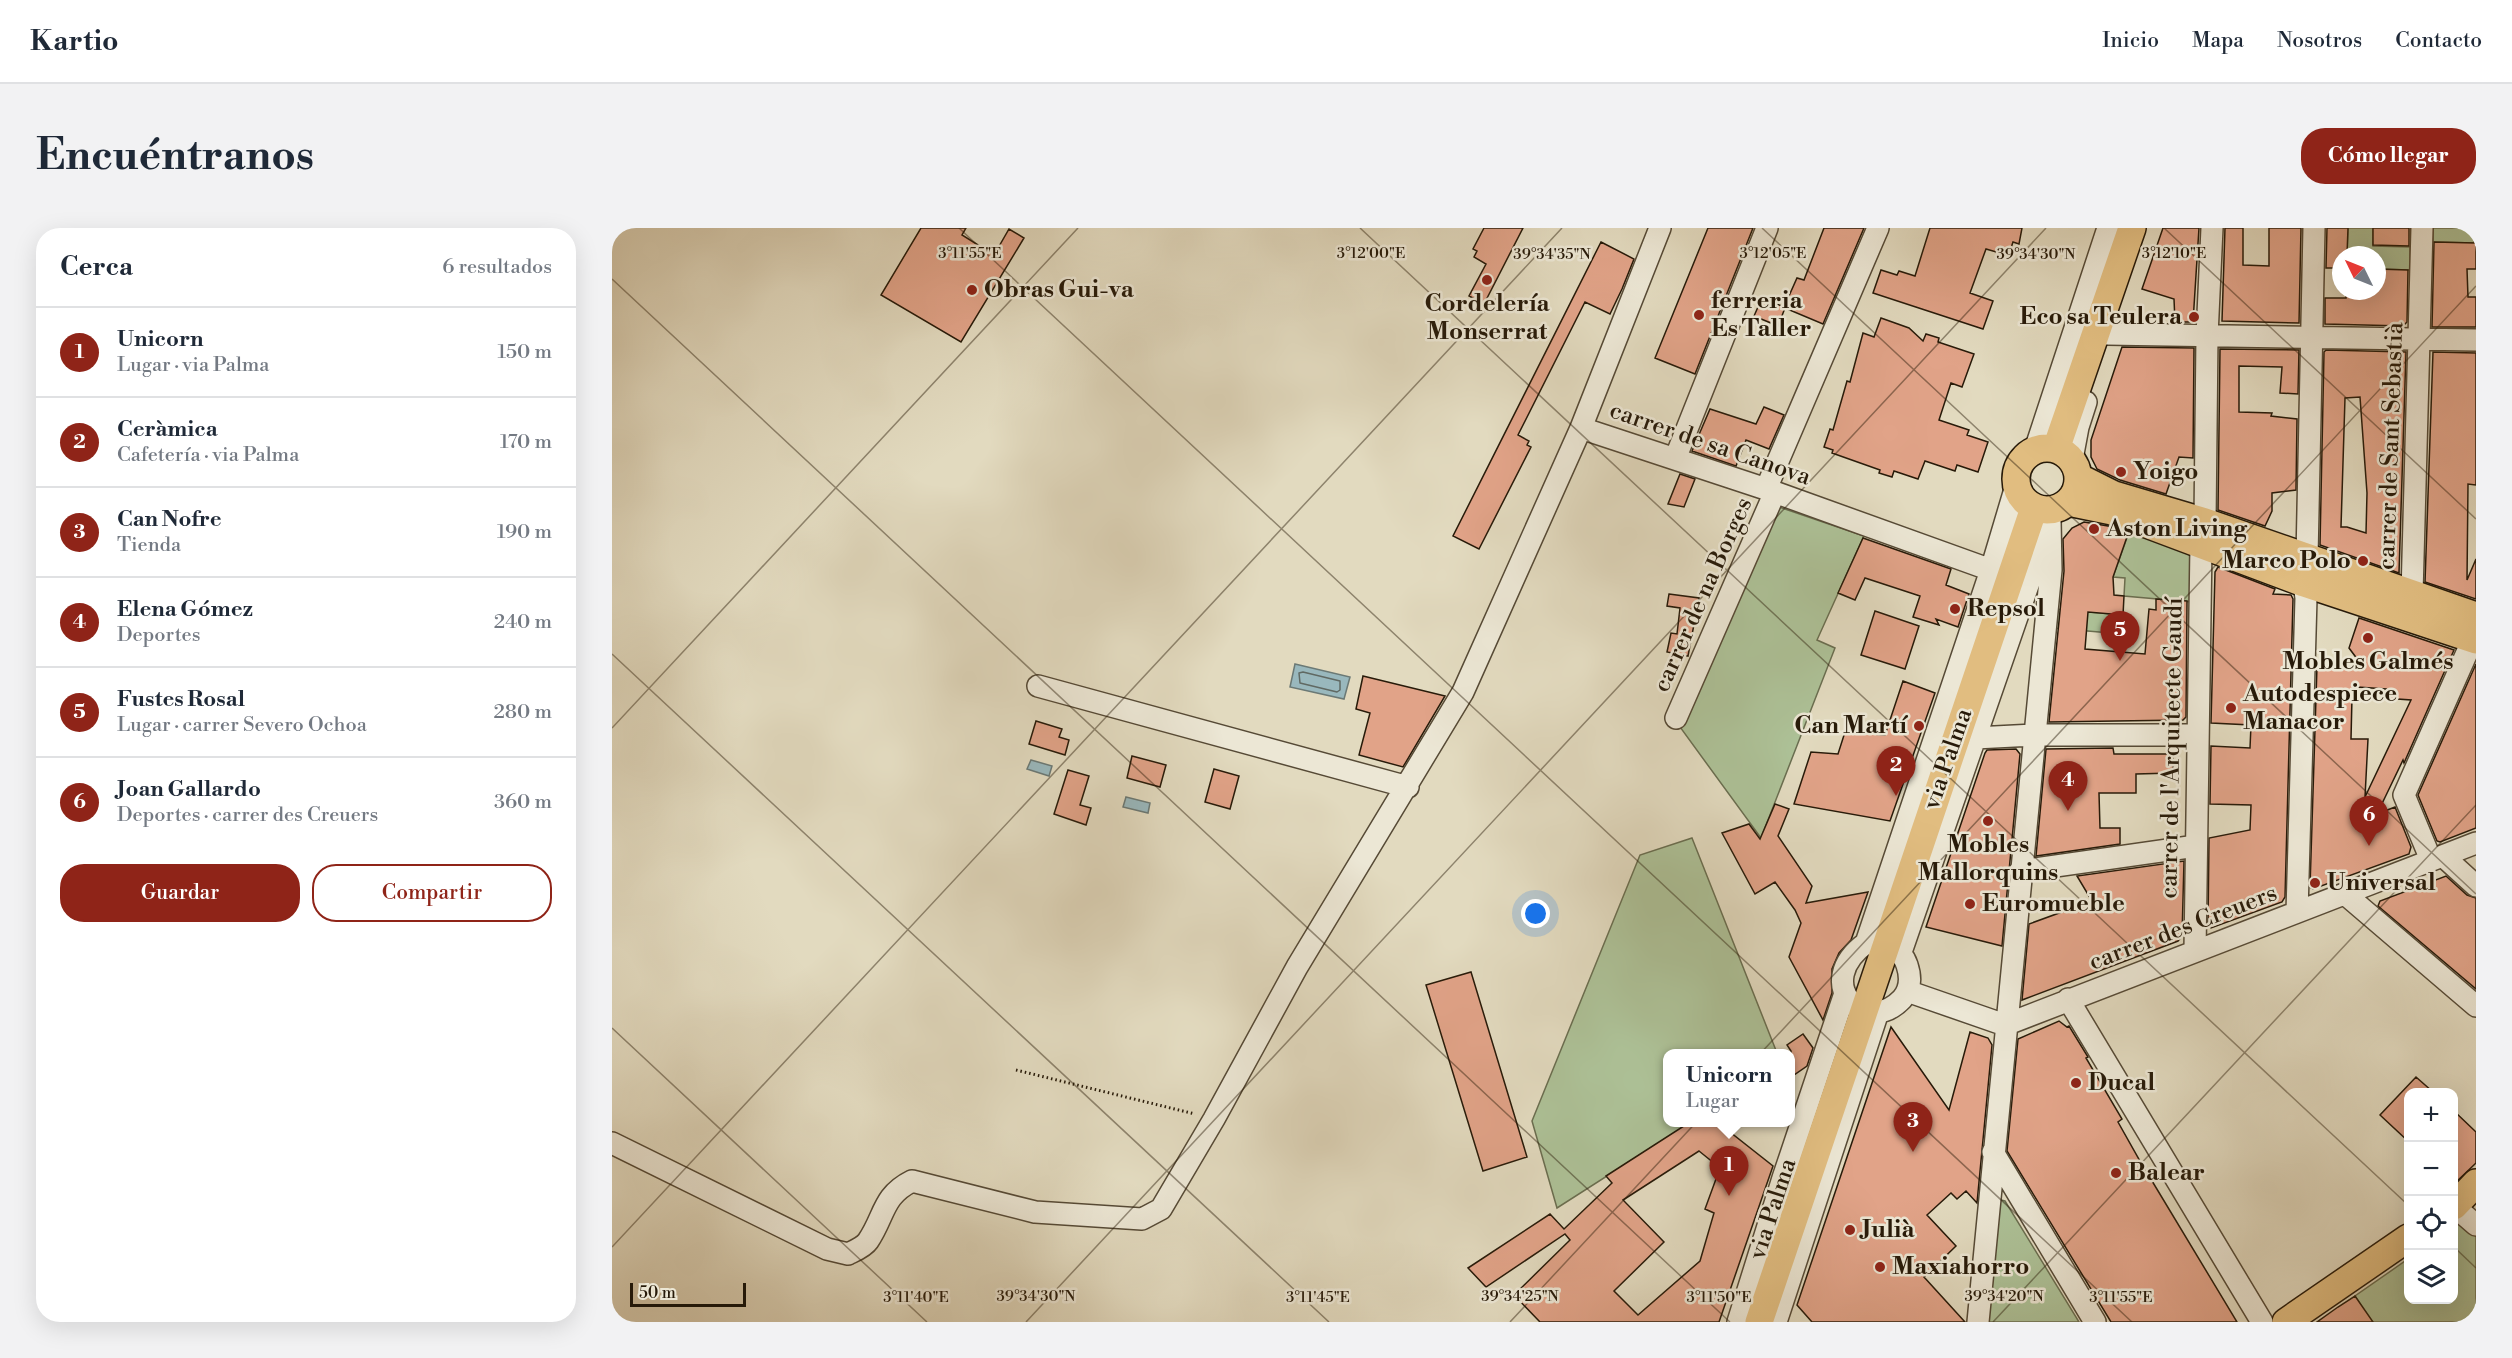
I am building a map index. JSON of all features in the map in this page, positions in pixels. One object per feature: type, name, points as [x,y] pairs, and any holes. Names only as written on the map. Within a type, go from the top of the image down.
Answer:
[{"type":"main road","points":[[2130,229],[2057,484],[2025,502],[2016,486],[2016,472],[2020,463],[2057,484],[2112,511],[2203,533],[2475,632]]},
{"type":"main road","name":"via Palma","points":[[1862,1005],[2057,484]]},
{"type":"main road","points":[[2306,570],[2412,594],[2475,632]]},
{"type":"main road","points":[[1759,1322],[1862,1005]]},
{"type":"main road","points":[[2458,1202],[2476,1182]]},
{"type":"main road","points":[[2286,1322],[2404,1241]]},
{"type":"street","name":"carrer de sa Canova","points":[[1659,228],[1581,428],[1771,491],[1991,570]]},
{"type":"street","points":[[1675,459],[1767,228]]},
{"type":"street","name":"carrer de na Borges","points":[[1676,718],[1878,228]]},
{"type":"street","name":"carrer de l'Arquitecte Gaudí","points":[[2195,951],[2197,735],[2207,336],[2212,228]]},
{"type":"street","points":[[2297,912],[2314,228]]},
{"type":"street","name":"carrer de Sant Sebastià","points":[[2412,594],[2422,228]]},
{"type":"street","name":"via Palma","points":[[1884,947],[1975,738],[2107,334],[2130,229]]},
{"type":"street","points":[[2107,334],[2476,340]]},
{"type":"street","points":[[612,1143],[827,1249],[848,1254],[867,1244],[886,1202],[897,1188],[912,1181],[1035,1212],[1142,1219],[1161,1209],[1214,1119],[1297,967],[1408,787],[1463,692],[1581,428]]},
{"type":"street","points":[[1978,1322],[2051,570],[2057,484]]},
{"type":"street","name":"via Palma","points":[[1884,947],[2016,486]]},
{"type":"street","points":[[2475,632],[2404,795],[2437,858],[2476,886]]},
{"type":"street","points":[[1038,686],[1408,787]]},
{"type":"street","points":[[1975,738],[2034,735],[2197,735]]},
{"type":"street","name":"carrer des Creuers","points":[[2006,1025],[2068,999],[2476,843]]},
{"type":"street","points":[[2020,871],[2196,846]]},
{"type":"street","points":[[2344,894],[2476,1006]]},
{"type":"street","points":[[1776,1322],[1862,1005],[1895,1006],[1907,991],[1910,974],[1884,947]]},
{"type":"street","points":[[1907,991],[2006,1025]]},
{"type":"street","points":[[2068,999],[2262,1322]]},
{"type":"street","name":"via Palma","points":[[1738,1322],[1793,1145],[1862,1005]]},
{"type":"street","points":[[1993,1152],[2095,1322]]},
{"type":"street","points":[[2458,1209],[2476,1225]]},
{"type":"path","points":[[1017,1070],[1214,1119]]},
{"type":"green space","points":[[2348,228],[2373,228],[2373,246],[2347,246]]},
{"type":"green space","points":[[2433,228],[2474,228],[2474,243],[2433,242]]},
{"type":"green space","points":[[2386,246],[2410,247],[2410,270],[2386,269]]},
{"type":"green space","points":[[1779,507],[1864,536],[1817,640],[1835,648],[1761,838],[1680,727]]},
{"type":"green space","points":[[2129,532],[2188,553],[2192,559],[2191,602],[2124,596],[2125,578],[2113,577]]},
{"type":"green space","points":[[2055,609],[2123,615],[2122,634],[2053,628]]},
{"type":"green space","points":[[1692,838],[1775,1049],[1663,1049],[1663,1127],[1684,1127],[1557,1208],[1532,1121],[1640,855]]},
{"type":"green space","points":[[2001,1200],[2005,1201],[2079,1322],[1988,1322]]},
{"type":"green space","points":[[2460,1219],[2476,1230],[2476,1322],[2371,1322],[2355,1296],[2404,1262],[2404,1304],[2458,1304],[2458,1222]]},
{"type":"water","points":[[1295,664],[1350,677],[1344,699],[1290,687]]},
{"type":"water","points":[[1031,760],[1052,766],[1049,776],[1027,769]]},
{"type":"water","points":[[1126,797],[1150,803],[1148,813],[1123,807]]},
{"type":"building","points":[[921,228],[966,228],[962,235],[994,255],[1009,229],[1024,238],[961,342],[881,295]]},
{"type":"building","name":"Cordelería Monserrat","points":[[1484,228],[1523,228],[1484,304],[1469,296],[1486,264],[1474,257],[1477,251],[1473,249]]},
{"type":"building","name":"ferreria Es Taller","points":[[1708,228],[1753,228],[1695,374],[1655,358]]},
{"type":"building","points":[[1824,228],[1864,228],[1823,324],[1785,308],[1778,326],[1754,316],[1762,298],[1784,307],[1797,278],[1804,280]]},
{"type":"building","points":[[1930,228],[2022,228],[2019,244],[2013,242],[2010,251],[2007,250],[2003,254],[1986,249],[1970,293],[1993,301],[1983,329],[1873,293],[1881,270],[1897,275],[1899,271],[1915,276]]},
{"type":"building","points":[[2163,228],[2199,228],[2193,322],[2175,322],[2174,299],[2142,289]]},
{"type":"building","points":[[2225,228],[2243,228],[2243,265],[2269,266],[2269,228],[2301,228],[2299,323],[2222,321]]},
{"type":"building","points":[[2327,228],[2348,228],[2347,246],[2332,246],[2332,268],[2326,268]]},
{"type":"building","points":[[2373,228],[2409,228],[2409,246],[2373,245]]},
{"type":"building","points":[[1601,242],[1634,259],[1610,314],[1585,302],[1518,435],[1529,441],[1527,445],[1531,447],[1479,549],[1453,536]]},
{"type":"building","points":[[2434,242],[2476,243],[2476,269],[2467,269],[2468,297],[2476,297],[2476,327],[2432,327]]},
{"type":"building","points":[[2386,269],[2408,270],[2407,322],[2403,326],[2325,324],[2325,298],[2386,300]]},
{"type":"building","points":[[1881,318],[1909,328],[1923,341],[1926,334],[1939,338],[1938,342],[1974,354],[1962,387],[1951,383],[1939,420],[1969,430],[1967,435],[1988,442],[1978,472],[1957,465],[1955,471],[1925,461],[1918,479],[1894,471],[1892,477],[1879,473],[1880,470],[1832,453],[1833,450],[1824,447],[1830,429],[1833,430],[1847,381],[1850,382],[1863,333],[1874,337]]},
{"type":"building","points":[[2122,347],[2194,348],[2193,458],[2179,457],[2166,494],[2120,480],[2097,469],[2091,457],[2091,440]]},
{"type":"building","points":[[2220,349],[2299,350],[2298,394],[2280,393],[2282,367],[2239,366],[2239,412],[2272,413],[2271,416],[2297,419],[2296,490],[2272,493],[2272,511],[2265,526],[2218,510]]},
{"type":"building","points":[[2326,350],[2406,352],[2399,573],[2320,545],[2324,352]],"holes":[[[2360,397],[2367,493],[2366,533],[2341,527],[2345,398]]]},
{"type":"building","points":[[2433,352],[2476,353],[2476,485],[2468,484],[2467,580],[2476,559],[2476,599],[2425,582]]},
{"type":"building","points":[[1764,407],[1784,415],[1769,449],[1746,440],[1736,466],[1692,451],[1710,409],[1756,424]]},
{"type":"building","points":[[1680,474],[1695,479],[1684,507],[1668,504]]},
{"type":"building","points":[[2084,522],[2108,526],[2128,534],[2113,577],[2114,595],[2124,596],[2123,615],[2088,612],[2085,649],[2145,654],[2149,609],[2156,610],[2156,599],[2187,601],[2186,717],[2183,720],[2049,722],[2064,571],[2063,539],[2072,528]]},
{"type":"building","points":[[1863,538],[1951,569],[1946,585],[1969,594],[1958,627],[1936,619],[1939,625],[1913,617],[1920,596],[1865,578],[1855,600],[1838,593]]},
{"type":"building","points":[[2218,567],[2275,589],[2273,594],[2291,595],[2293,599],[2285,897],[2282,902],[2211,928],[2208,925],[2209,838],[2250,830],[2251,805],[2210,804],[2211,746],[2250,748],[2251,725],[2211,723],[2215,572]]},
{"type":"building","points":[[1669,594],[1699,598],[1688,656],[1667,652],[1671,633],[1677,634],[1680,608],[1667,606]]},
{"type":"building","points":[[1875,611],[1919,626],[1905,669],[1861,655]]},
{"type":"building","points":[[2359,618],[2454,650],[2404,763],[2403,760],[2377,814],[2395,807],[2411,847],[2409,854],[2313,889],[2310,887],[2317,666],[2364,668],[2349,648]],"holes":[[[2357,687],[2386,689],[2383,698],[2411,700],[2365,797],[2368,739],[2351,739],[2352,697],[2356,697]]]},
{"type":"building","points":[[2476,664],[2476,828],[2440,842],[2437,841],[2418,795]]},
{"type":"building","points":[[1363,676],[1445,696],[1403,767],[1359,755],[1370,713],[1356,709]]},
{"type":"building","points":[[1903,681],[1935,693],[1890,821],[1794,804],[1811,752],[1838,754],[1845,732],[1885,735]]},
{"type":"building","points":[[1036,721],[1062,729],[1059,737],[1069,740],[1065,755],[1029,744]]},
{"type":"building","points":[[2113,748],[2114,754],[2173,754],[2173,773],[2136,774],[2136,793],[2099,793],[2100,828],[2120,828],[2120,844],[2036,856],[2046,749]]},
{"type":"building","points":[[2016,749],[2020,754],[2002,946],[1926,927],[1985,753],[1987,750]]},
{"type":"building","points":[[1132,756],[1166,765],[1160,787],[1127,778]]},
{"type":"building","points":[[1214,769],[1239,776],[1230,809],[1205,802]]},
{"type":"building","points":[[1068,770],[1089,776],[1080,805],[1091,808],[1086,825],[1054,814]]},
{"type":"building","points":[[1775,804],[1789,809],[1778,836],[1812,886],[1806,903],[1868,892],[1851,940],[1839,953],[1832,969],[1832,993],[1823,1020],[1789,957],[1801,923],[1795,910],[1775,882],[1755,894],[1722,833],[1749,824],[1760,839]]},
{"type":"building","points":[[2184,861],[2182,936],[2178,941],[2022,1000],[2029,924],[2092,901],[2077,876]]},
{"type":"building","points":[[2446,876],[2467,895],[2476,898],[2476,989],[2378,906],[2380,901]]},
{"type":"building","points":[[1471,972],[1527,1157],[1483,1171],[1426,985]]},
{"type":"building","points":[[2059,1021],[2069,1026],[2088,1057],[2086,1058],[2122,1119],[2118,1122],[2237,1322],[2111,1322],[2007,1151],[2018,1039]]},
{"type":"building","points":[[1891,1027],[1949,1110],[1970,1032],[1988,1038],[1992,1045],[1977,1203],[1966,1191],[1957,1199],[1951,1193],[1927,1215],[1956,1246],[1924,1277],[1965,1322],[1812,1322],[1797,1305]]},
{"type":"building","points":[[1803,1034],[1813,1048],[1807,1066],[1795,1074],[1795,1049],[1790,1049],[1787,1045]]},
{"type":"building","points":[[2416,1077],[2428,1088],[2406,1088]]},
{"type":"building","points":[[2404,1090],[2404,1137],[2380,1115]]},
{"type":"building","points":[[2458,1115],[2476,1132],[2476,1163],[2458,1180]]},
{"type":"building","points":[[1682,1127],[1737,1127],[1730,1132],[1773,1166],[1719,1322],[1540,1322],[1514,1295],[1570,1240],[1565,1234],[1486,1287],[1468,1268],[1550,1214],[1564,1229],[1612,1183],[1606,1176]],"holes":[[[1699,1151],[1720,1168],[1705,1209],[1714,1213],[1700,1261],[1638,1315],[1614,1291],[1664,1242],[1623,1200]]]},
{"type":"building","points":[[2355,1296],[2373,1322],[2317,1322],[2338,1307]]},
{"type":"place","name":"Cordelería Monserrat","points":[[1487,280]]},
{"type":"place","name":"Obras Gui-va","points":[[972,290]]},
{"type":"place","name":"ferreria Es Taller","points":[[1699,315]]},
{"type":"place","name":"Eco sa Teulera","points":[[2194,317]]},
{"type":"place","name":"Yoigo","points":[[2121,472]]},
{"type":"place","name":"Aston Living","points":[[2094,529]]},
{"type":"place","name":"Marco Polo","points":[[2363,561]]},
{"type":"place","name":"Repsol","points":[[1955,609]]},
{"type":"place","name":"Mobles Galmés","points":[[2368,638]]},
{"type":"place","name":"Fustes Rosal","points":[[2120,661]]},
{"type":"place","name":"Autodespiece Manacor","points":[[2231,708]]},
{"type":"place","name":"Can Martí","points":[[1919,726]]},
{"type":"place","name":"Ceràmica","points":[[1896,796]]},
{"type":"place","name":"Elena Gómez","points":[[2068,811]]},
{"type":"place","name":"Mobles Mallorquins","points":[[1988,821]]},
{"type":"place","name":"Joan Gallardo","points":[[2369,846]]},
{"type":"place","name":"Universal","points":[[2315,883]]},
{"type":"place","name":"Euromueble","points":[[1970,904]]},
{"type":"place","name":"Ducal","points":[[2076,1083]]},
{"type":"place","name":"Can Nofre","points":[[1913,1152]]},
{"type":"place","name":"Balear","points":[[2116,1173]]},
{"type":"place","name":"Unicorn","points":[[1729,1196]]},
{"type":"place","name":"Julià","points":[[1850,1230]]},
{"type":"place","name":"Maxiahorro","points":[[1880,1267]]}]
